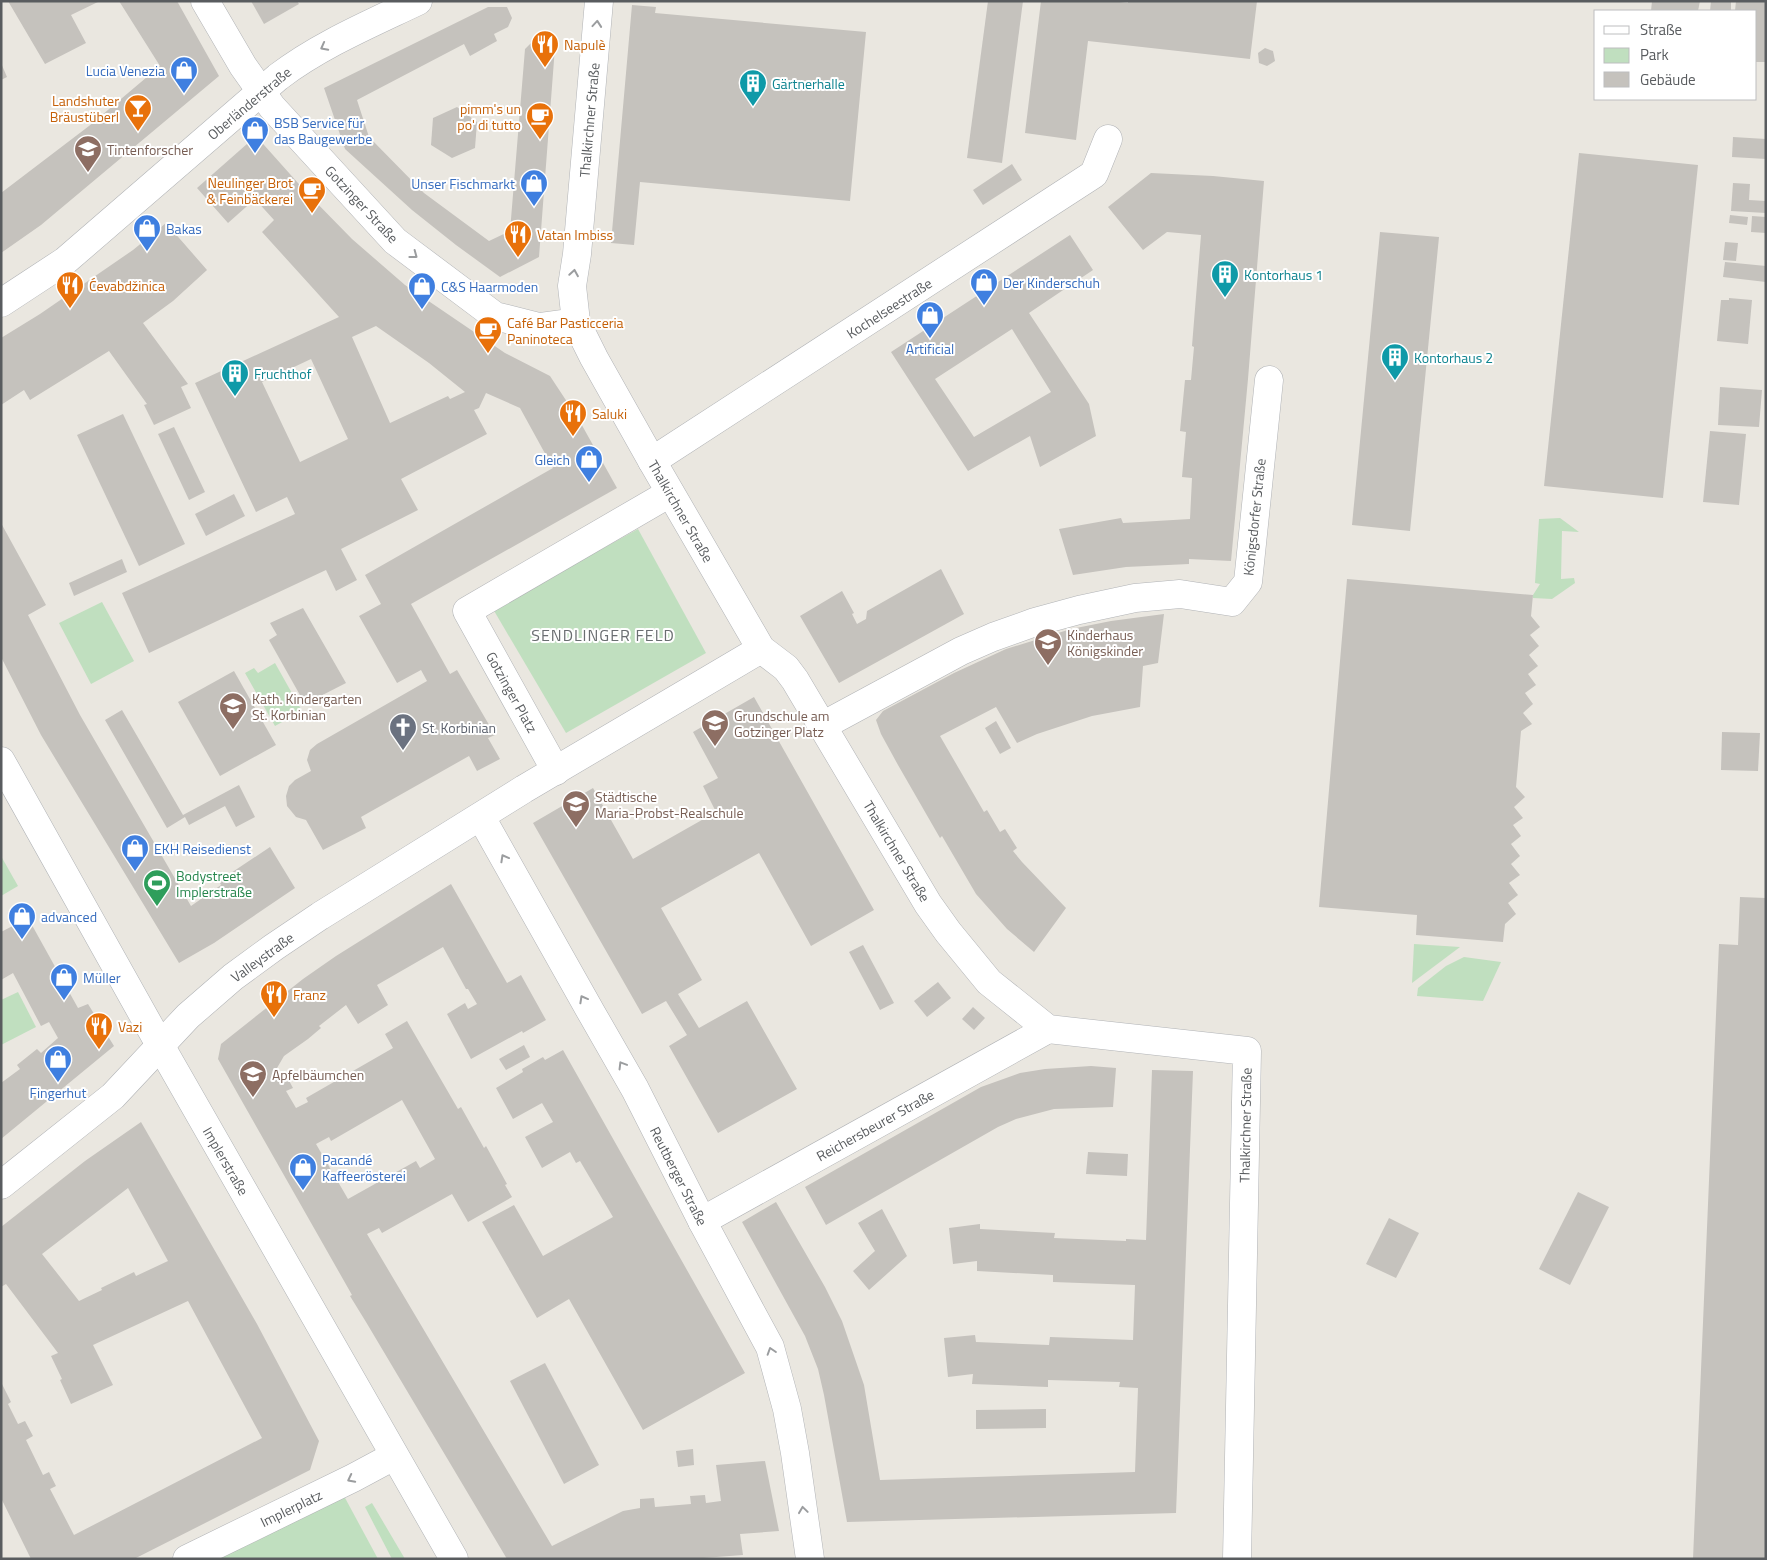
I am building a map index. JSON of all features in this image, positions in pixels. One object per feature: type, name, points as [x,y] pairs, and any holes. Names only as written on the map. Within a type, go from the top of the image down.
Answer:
[{"type":"street","name":"Gotzinger Straße","points":[[205,1],[261,92],[274,109],[395,241],[495,316],[539,327],[576,322]]},
{"type":"street","name":"Oberländerstraße","points":[[1,303],[65,261],[299,61],[351,33],[418,1]]},
{"type":"street","name":"Thalkirchner Straße","points":[[599,1],[577,254],[572,286],[576,322],[594,358],[670,493],[761,649],[786,668],[795,680],[928,904],[989,982],[1048,1029],[1247,1051],[1236,1559]]},
{"type":"street","name":"Kochelseestraße","points":[[652,461],[1094,174],[1108,139]]},
{"type":"street","name":"Königsdorfer Straße","points":[[822,726],[961,650],[996,635],[1035,622],[1135,598],[1180,594],[1232,602],[1248,582],[1269,380]]},
{"type":"street","name":"Gotzinger Platz","points":[[556,771],[467,611],[670,493]]},
{"type":"street","points":[[556,771],[761,649]]},
{"type":"street","name":"Implerstraße","points":[[1,761],[160,1045],[454,1559]]},
{"type":"street","name":"Valleystraße","points":[[1,1186],[113,1096],[160,1045],[209,997],[254,962],[320,916],[556,771]]},
{"type":"street","name":"Reutberger Straße","points":[[481,817],[635,1089],[702,1221],[770,1347],[787,1409],[810,1559]]},
{"type":"street","name":"Reichersbeurer Straße","points":[[702,1221],[1048,1029]]},
{"type":"street","name":"Implerplatz","points":[[187,1559],[394,1456]]},
{"type":"green space","points":[[1560,518],[1579,532],[1562,531],[1561,579],[1574,578],[1575,583],[1552,599],[1533,598],[1540,584],[1535,583],[1539,519]]},
{"type":"green space","points":[[638,529],[706,653],[566,733],[493,609]]},
{"type":"green space","points":[[102,602],[134,661],[91,684],[59,623]]},
{"type":"green space","points":[[275,663],[302,711],[275,726],[245,673],[254,668],[258,673]]},
{"type":"green space","points":[[1,856],[18,886],[1,896]]},
{"type":"green space","points":[[1414,944],[1460,947],[1412,983]]},
{"type":"green space","points":[[1464,957],[1501,962],[1483,1001],[1417,996],[1418,988],[1446,966]]},
{"type":"green space","points":[[18,992],[36,1027],[1,1045],[1,1000]]},
{"type":"green space","points":[[344,1496],[378,1559],[218,1559]]},
{"type":"green space","points":[[372,1503],[405,1559],[392,1559],[365,1507]]},
{"type":"building","points":[[8,1],[100,1],[71,15],[86,43],[45,64]]},
{"type":"building","points":[[119,1],[177,1],[219,76],[41,225],[1,253],[1,193],[89,126],[160,66]]},
{"type":"building","points":[[251,1],[297,1],[299,4],[264,24]]},
{"type":"building","points":[[988,1],[1023,1],[1002,163],[967,158]]},
{"type":"building","points":[[1041,1],[1111,1],[1128,3],[1128,1],[1257,1],[1250,59],[1088,41],[1076,140],[1025,133]]},
{"type":"building","points":[[1652,1],[1700,1],[1698,10],[1651,10]]},
{"type":"building","points":[[1711,1],[1731,1],[1731,10],[1710,10]]},
{"type":"building","points":[[1736,1],[1766,1],[1766,62],[1757,62],[1757,10],[1735,10]]},
{"type":"building","name":"Gärtnerhalle","points":[[632,5],[656,7],[655,13],[866,32],[850,201],[640,182],[634,245],[611,243]]},
{"type":"building","points":[[488,7],[507,7],[512,18],[508,27],[494,34],[497,41],[470,56],[464,44],[357,100],[369,137],[424,193],[489,241],[510,231],[525,49],[536,38],[547,39],[555,47],[539,257],[500,277],[412,210],[345,149],[324,88]]},
{"type":"building","points":[[1265,48],[1273,51],[1275,61],[1267,66],[1259,63],[1258,53]]},
{"type":"building","points":[[1,63],[7,77],[1,80]]},
{"type":"building","points":[[457,107],[477,122],[475,148],[452,158],[431,145],[433,118]]},
{"type":"building","points":[[256,136],[306,192],[352,239],[405,285],[505,353],[550,376],[579,420],[617,488],[411,604],[450,674],[457,670],[495,735],[488,738],[500,759],[477,771],[469,756],[361,817],[366,828],[323,850],[306,820],[296,817],[287,806],[286,796],[289,786],[295,780],[311,771],[307,760],[310,750],[317,744],[427,681],[421,670],[397,683],[359,616],[381,604],[365,575],[553,468],[520,408],[486,393],[479,408],[474,410],[487,434],[401,479],[418,510],[341,549],[357,580],[336,591],[326,570],[149,653],[122,593],[295,514],[287,497],[256,512],[195,383],[339,317],[262,232],[274,220],[255,199],[228,223],[197,188]],"holes":[[[376,326],[429,363],[465,392],[450,399],[448,396],[390,423],[352,337]],[[311,359],[348,439],[300,462],[262,382]]]},
{"type":"building","points":[[1733,137],[1766,139],[1766,159],[1732,157]]},
{"type":"building","points":[[1579,153],[1698,165],[1663,498],[1544,486]]},
{"type":"building","points":[[1012,164],[1022,180],[983,205],[973,190]]},
{"type":"building","points":[[1151,173],[1264,181],[1231,561],[1189,559],[1189,564],[1126,567],[1073,575],[1059,529],[1121,518],[1123,523],[1190,519],[1192,478],[1182,477],[1186,432],[1180,431],[1185,380],[1191,380],[1201,235],[1167,232],[1143,250],[1108,207]]},
{"type":"building","points":[[1733,183],[1750,184],[1749,200],[1766,201],[1766,213],[1731,211]]},
{"type":"building","points":[[1730,215],[1748,217],[1747,225],[1729,223]]},
{"type":"building","points":[[1752,216],[1766,217],[1766,233],[1751,232]]},
{"type":"building","points":[[166,223],[207,270],[173,301],[143,323],[188,384],[181,387],[191,408],[154,425],[144,405],[147,404],[109,351],[30,400],[24,390],[1,405],[1,338],[40,314],[133,250]]},
{"type":"building","name":"Kontorhaus 2","points":[[1380,232],[1439,237],[1410,531],[1352,525]]},
{"type":"building","points":[[1070,235],[1093,270],[1029,313],[1089,404],[1096,436],[1040,467],[1030,436],[968,471],[891,352]],"holes":[[[1012,329],[1051,392],[974,437],[935,379]]]},
{"type":"building","points":[[1725,242],[1738,243],[1736,261],[1723,260]]},
{"type":"building","points":[[1725,262],[1766,266],[1766,282],[1723,277]]},
{"type":"building","points":[[1729,298],[1752,300],[1748,344],[1717,341],[1721,300],[1729,300]]},
{"type":"building","points":[[1720,387],[1762,390],[1759,427],[1718,425]]},
{"type":"building","points":[[123,414],[185,544],[139,566],[77,435]]},
{"type":"building","points":[[174,427],[205,492],[189,500],[158,434]]},
{"type":"building","points":[[1710,431],[1746,434],[1739,505],[1703,502]]},
{"type":"building","points":[[234,494],[245,516],[206,536],[195,514]]},
{"type":"building","points":[[1,523],[46,605],[28,615],[80,715],[191,906],[221,885],[219,881],[270,847],[295,888],[214,943],[179,963],[41,735],[1,657]]},
{"type":"building","points":[[122,559],[127,572],[74,596],[69,583]]},
{"type":"building","points":[[941,569],[964,614],[839,683],[800,616],[842,591],[854,613],[852,614],[857,624],[866,619],[867,611]]},
{"type":"building","points":[[1347,579],[1533,595],[1531,616],[1540,627],[1530,635],[1539,646],[1529,655],[1538,666],[1528,674],[1536,685],[1525,693],[1533,704],[1523,713],[1532,724],[1521,731],[1516,787],[1525,797],[1514,807],[1523,818],[1513,825],[1521,836],[1511,844],[1520,856],[1511,864],[1520,875],[1509,883],[1518,895],[1508,903],[1516,914],[1505,924],[1503,942],[1416,935],[1417,915],[1319,907]]},
{"type":"building","points":[[303,608],[346,683],[305,704],[269,640],[277,635],[270,623]]},
{"type":"building","points":[[1164,614],[1158,663],[1143,666],[1140,707],[1092,716],[1037,734],[1017,743],[996,707],[940,736],[984,812],[987,810],[1000,832],[1005,829],[1017,848],[1013,851],[1066,908],[1034,952],[1007,929],[976,894],[942,836],[940,838],[898,765],[881,734],[876,720],[883,711],[954,673],[1006,649],[1071,629],[1111,621]]},
{"type":"building","points":[[234,671],[276,745],[220,776],[178,702]]},
{"type":"building","points":[[754,697],[874,910],[811,946],[759,853],[661,908],[702,980],[678,994],[699,1028],[747,1001],[797,1089],[718,1133],[669,1046],[687,1035],[666,1001],[642,1014],[533,823],[593,788],[633,859],[716,812],[703,786],[718,778],[693,732]]},
{"type":"building","points":[[122,710],[183,815],[239,785],[255,817],[236,827],[225,806],[189,825],[185,817],[167,828],[105,720]]},
{"type":"building","points":[[996,721],[1011,748],[1000,754],[985,728]]},
{"type":"building","points":[[1722,732],[1760,733],[1758,771],[1721,770]]},
{"type":"building","points":[[451,884],[507,983],[521,975],[546,1020],[471,1059],[447,1014],[465,1003],[468,1009],[477,1004],[468,989],[466,989],[443,947],[377,985],[388,1005],[358,1024],[346,1005],[319,1026],[321,1028],[308,1039],[284,1056],[277,1068],[282,1077],[286,1075],[293,1088],[286,1091],[296,1108],[308,1102],[306,1098],[393,1048],[385,1034],[407,1021],[458,1109],[461,1107],[484,1148],[486,1146],[512,1197],[468,1222],[452,1194],[382,1233],[379,1228],[367,1234],[552,1546],[623,1511],[640,1508],[640,1499],[654,1498],[655,1507],[691,1504],[690,1496],[705,1495],[706,1503],[721,1501],[716,1465],[765,1461],[779,1531],[740,1534],[743,1555],[690,1559],[507,1559],[350,1296],[352,1295],[218,1059],[221,1044],[303,979],[336,956]],"holes":[[[402,1100],[435,1159],[420,1168],[416,1161],[348,1199],[316,1144],[329,1137],[331,1141]]]},
{"type":"building","points":[[1740,897],[1766,898],[1766,1559],[1693,1559],[1719,944],[1738,945]]},
{"type":"building","points":[[28,918],[78,1008],[88,1004],[114,1046],[1,1139],[1,1083],[20,1069],[17,1065],[37,1049],[41,1053],[58,1038],[49,1022],[41,1026],[13,973],[1,980],[1,932]]},
{"type":"building","points":[[863,945],[894,1003],[880,1010],[849,952]]},
{"type":"building","points":[[938,982],[951,998],[927,1017],[914,1001]]},
{"type":"building","points":[[973,1007],[985,1018],[974,1030],[962,1019]]},
{"type":"building","points":[[524,1045],[530,1057],[506,1070],[499,1059]]},
{"type":"building","points":[[563,1050],[745,1373],[643,1430],[569,1299],[537,1318],[482,1222],[514,1205],[543,1256],[613,1217],[580,1161],[576,1163],[570,1152],[542,1168],[525,1137],[553,1122],[542,1103],[513,1119],[496,1088],[523,1072],[522,1069],[543,1057],[545,1060]]},
{"type":"building","points":[[1091,1066],[1116,1068],[1113,1107],[1054,1109],[1016,1119],[998,1127],[826,1225],[805,1187],[981,1087],[1020,1073],[1045,1069]]},
{"type":"building","points":[[1152,1070],[1193,1071],[1176,1513],[847,1522],[818,1369],[805,1336],[742,1222],[776,1202],[825,1287],[842,1321],[864,1385],[880,1480],[1135,1472],[1138,1388],[1119,1387],[1120,1382],[1048,1380],[1048,1387],[972,1384],[973,1374],[948,1377],[944,1338],[975,1335],[976,1342],[1049,1345],[1050,1337],[1133,1340],[1135,1285],[1053,1282],[1053,1275],[977,1271],[977,1261],[953,1264],[949,1228],[980,1224],[980,1229],[1055,1233],[1054,1238],[1146,1240]]},
{"type":"building","points":[[141,1122],[257,1324],[319,1441],[310,1470],[134,1559],[31,1559],[1,1498],[1,1382],[11,1402],[8,1404],[18,1424],[25,1421],[33,1436],[26,1440],[43,1475],[49,1472],[56,1486],[50,1489],[74,1535],[262,1438],[188,1301],[93,1345],[113,1385],[71,1404],[51,1356],[58,1353],[6,1284],[1,1287],[1,1227],[85,1161]],"holes":[[[128,1188],[168,1261],[136,1276],[134,1272],[79,1301],[42,1254]]]},
{"type":"building","points":[[1088,1152],[1128,1154],[1127,1176],[1086,1174]]},
{"type":"building","points":[[1578,1192],[1609,1207],[1570,1285],[1539,1269]]},
{"type":"building","points":[[882,1209],[907,1256],[869,1290],[853,1271],[875,1251],[858,1223]]},
{"type":"building","points":[[1389,1218],[1419,1233],[1396,1278],[1366,1264]]},
{"type":"building","points":[[545,1363],[599,1465],[564,1484],[510,1381]]},
{"type":"building","points":[[1046,1409],[1046,1428],[976,1429],[976,1410]]},
{"type":"building","points":[[693,1449],[694,1465],[678,1467],[676,1451]]},
{"type":"place","name":"Napulè","points":[[545,68]]},
{"type":"place","name":"Lucia Venezia","points":[[184,94]]},
{"type":"place","name":"Gärtnerhalle","points":[[753,107]]},
{"type":"place","name":"Landshuter Bräustüberl","points":[[138,132]]},
{"type":"place","name":"pimm's un po' di tutto","points":[[540,140]]},
{"type":"place","name":"BSB Service für das Baugewerbe","points":[[255,154]]},
{"type":"place","name":"Tintenforscher","points":[[88,173]]},
{"type":"place","name":"Unser Fischmarkt","points":[[534,207]]},
{"type":"place","name":"Neulinger Brot & Feinbäckerei","points":[[312,214]]},
{"type":"place","name":"Bakas","points":[[147,252]]},
{"type":"place","name":"Vatan Imbiss","points":[[518,258]]},
{"type":"place","name":"Kontorhaus 1","points":[[1225,298]]},
{"type":"place","name":"Der Kinderschuh","points":[[984,306]]},
{"type":"place","name":"Ćevabdžinica","points":[[70,309]]},
{"type":"place","name":"C&S Haarmoden","points":[[422,310]]},
{"type":"place","name":"Artificial","points":[[930,339]]},
{"type":"place","name":"Café Bar Pasticceria Paninoteca","points":[[488,354]]},
{"type":"place","name":"Kontorhaus 2","points":[[1395,381]]},
{"type":"place","name":"Fruchthof","points":[[235,397]]},
{"type":"place","name":"Saluki","points":[[573,437]]},
{"type":"place","name":"Gleich","points":[[589,483]]},
{"type":"place","name":"Kinderhaus Königskinder","points":[[1048,666]]},
{"type":"place","name":"Kath. Kindergarten St. Korbinian","points":[[233,730]]},
{"type":"place","name":"Grundschule am Gotzinger Platz","points":[[715,747]]},
{"type":"place","name":"St. Korbinian","points":[[403,751]]},
{"type":"place","name":"Städtische Maria-Probst-Realschule","points":[[576,828]]},
{"type":"place","name":"EKH Reisedienst","points":[[135,872]]},
{"type":"place","name":"Bodystreet Implerstraße","points":[[157,907]]},
{"type":"place","name":"advanced","points":[[22,940]]},
{"type":"place","name":"Müller","points":[[64,1001]]},
{"type":"place","name":"Franz","points":[[274,1018]]},
{"type":"place","name":"Vazi","points":[[99,1050]]},
{"type":"place","name":"Fingerhut","points":[[58,1083]]},
{"type":"place","name":"Apfelbäumchen","points":[[253,1098]]},
{"type":"place","name":"Pacandé Kaffeerösterei","points":[[303,1191]]},
{"type":"district","name":"SENDLINGER FELD","points":[[603,635]]}]
